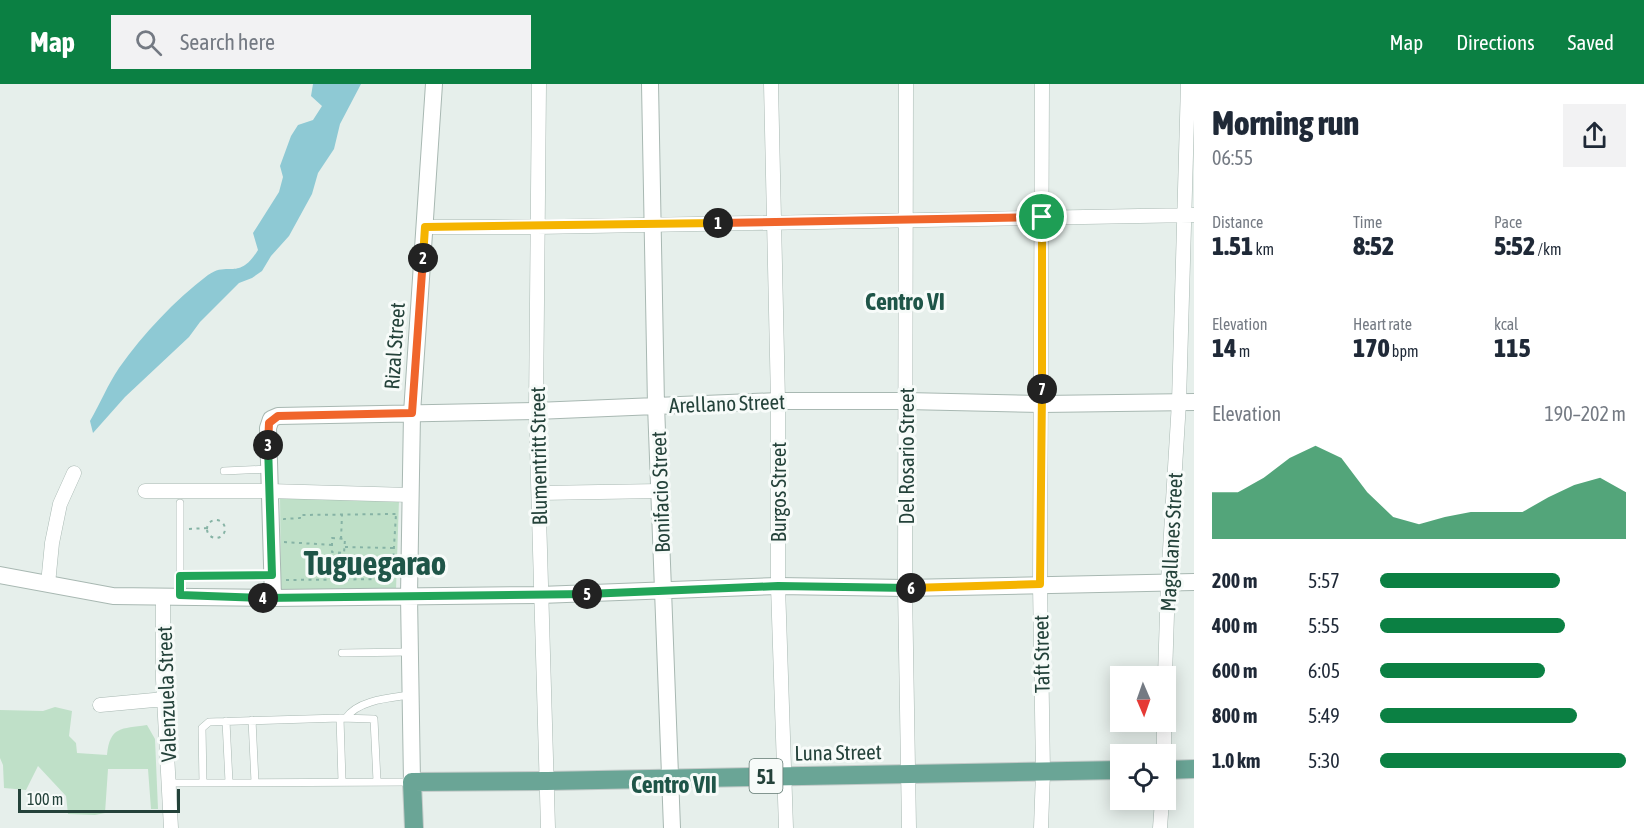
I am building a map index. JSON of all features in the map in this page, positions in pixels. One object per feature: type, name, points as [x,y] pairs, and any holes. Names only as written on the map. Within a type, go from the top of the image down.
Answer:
[{"type":"main road","points":[[1176,770],[1194,770]]},
{"type":"main road","name":"Luna Street","points":[[411,782],[1110,771]]},
{"type":"main road","name":"Rizal Street","points":[[411,782],[414,828]]},
{"type":"street","name":"Rizal Street","points":[[411,782],[409,652],[403,585],[403,514],[410,495],[412,413],[434,84]]},
{"type":"street","name":"Blumentritt Street","points":[[539,84],[536,411],[548,828]]},
{"type":"street","name":"Bonifacio Street","points":[[650,84],[656,405],[672,828]]},
{"type":"street","name":"Burgos Street","points":[[771,84],[778,401],[778,586],[786,828]]},
{"type":"street","name":"Del Rosario Street","points":[[906,84],[905,588],[909,828]]},
{"type":"street","name":"Taft Street","points":[[1041,828],[1042,84]]},
{"type":"street","name":"Magallanes Street","points":[[1165,666],[1168,583],[1186,402],[1189,215],[1188,84]]},
{"type":"street","points":[[425,227],[1189,215]]},
{"type":"street","name":"Arellano Street","points":[[269,470],[268,428],[271,420],[278,416],[536,411],[778,401],[906,400],[1042,404],[1186,402]]},
{"type":"street","points":[[269,470],[273,598]]},
{"type":"street","points":[[48,584],[52,543],[60,504],[74,473]]},
{"type":"street","points":[[538,493],[660,490]]},
{"type":"street","points":[[145,491],[269,491],[410,495]]},
{"type":"street","points":[[0,575],[113,596],[180,595],[273,598],[403,585],[540,595],[778,586],[905,588],[1194,582]]},
{"type":"street","name":"Valenzuela Street","points":[[163,596],[171,828]]},
{"type":"street","points":[[100,705],[165,699]]},
{"type":"street","points":[[1160,828],[1161,810]]},
{"type":"lane","points":[[224,471],[269,470]]},
{"type":"lane","points":[[180,503],[180,595]]},
{"type":"lane","points":[[180,576],[272,578]]},
{"type":"lane","points":[[342,653],[409,652]]},
{"type":"lane","points":[[342,781],[343,718],[361,706],[410,695]]},
{"type":"lane","points":[[203,783],[202,728],[209,722],[343,718],[374,719],[377,781]]},
{"type":"lane","points":[[252,720],[255,782]]},
{"type":"lane","points":[[226,721],[229,782]]},
{"type":"lane","points":[[169,783],[411,782]]},
{"type":"path","points":[[272,578],[337,579],[403,585],[403,514],[300,515],[300,518],[284,519],[284,530]]},
{"type":"path","points":[[341,539],[342,515]]},
{"type":"path","points":[[180,530],[207,528],[209,524],[217,521],[221,522],[225,530],[215,538],[208,533],[207,528]]},
{"type":"path","points":[[332,538],[345,539],[344,553],[332,552],[332,545],[332,538]]},
{"type":"path","points":[[271,542],[332,545]]},
{"type":"path","points":[[345,547],[402,548]]},
{"type":"path","points":[[337,579],[339,553]]},
{"type":"green space","points":[[280,496],[399,500],[396,590],[281,593]]},
{"type":"green space","points":[[55,707],[72,711],[69,736],[76,743],[77,753],[107,755],[111,739],[118,731],[147,725],[155,739],[158,809],[151,809],[148,769],[108,769],[105,813],[95,815],[68,814],[66,796],[38,766],[26,790],[4,788],[3,765],[0,758],[0,710],[43,711]]},
{"type":"water","points":[[313,84],[361,84],[340,124],[334,149],[318,173],[312,194],[289,236],[271,256],[262,271],[239,283],[200,322],[189,337],[125,397],[93,433],[90,421],[111,381],[149,330],[171,307],[208,275],[222,269],[239,268],[245,265],[258,250],[253,233],[279,192],[283,177],[280,166],[291,136],[298,125],[313,120],[322,106],[311,96]]},
{"type":"district","name":"Centro VI","points":[[905,301]]},
{"type":"district","name":"Tuguegarao","points":[[375,563]]},
{"type":"district","name":"Centro VII","points":[[674,784]]},
{"type":"route","points":[[1042,217],[1040,584],[905,588],[778,586],[540,595],[273,598],[180,595],[180,576],[272,575],[268,435],[269,423],[274,417],[412,413],[425,227],[537,227],[1042,217]]}]
